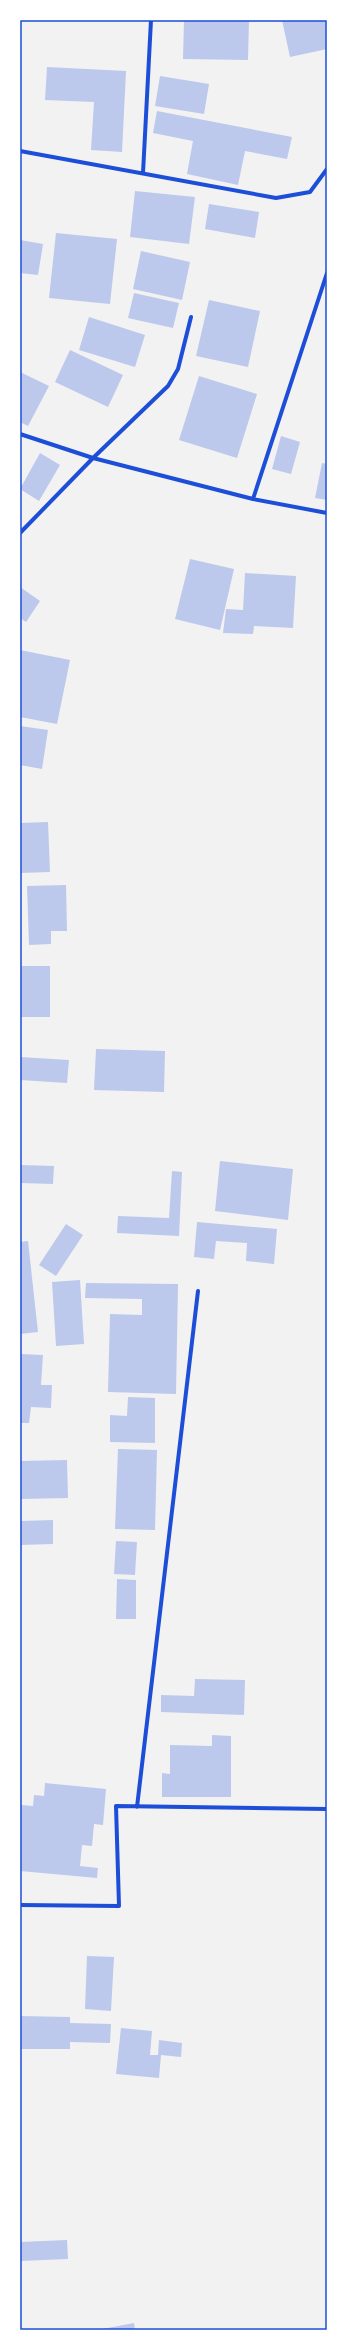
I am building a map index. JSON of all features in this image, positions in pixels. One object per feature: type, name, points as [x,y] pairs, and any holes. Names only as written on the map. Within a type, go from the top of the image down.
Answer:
[{"type":"street","points":[[143,173],[151,20]]},
{"type":"street","points":[[20,151],[276,198],[310,192],[327,169]]},
{"type":"street","points":[[253,499],[327,273]]},
{"type":"street","points":[[20,533],[93,458],[168,386],[178,369],[190,317]]},
{"type":"street","points":[[20,434],[93,458],[253,499],[327,513]]},
{"type":"street","points":[[137,1806],[198,1291]]},
{"type":"street","points":[[20,1905],[119,1906],[116,1806],[327,1809]]},
{"type":"building","points":[[184,20],[249,20],[248,60],[183,59]]},
{"type":"building","points":[[282,20],[327,20],[327,49],[290,57]]},
{"type":"building","points":[[47,67],[126,71],[122,152],[91,150],[94,102],[45,100]]},
{"type":"building","points":[[160,76],[209,84],[204,114],[155,106]]},
{"type":"building","points":[[157,111],[292,137],[287,159],[245,151],[238,185],[187,174],[193,141],[153,133]]},
{"type":"building","points":[[135,191],[195,197],[189,244],[130,237]]},
{"type":"building","points":[[209,204],[259,212],[255,238],[205,229]]},
{"type":"building","points":[[56,233],[117,239],[110,304],[49,298]]},
{"type":"building","points":[[20,240],[43,244],[38,275],[20,273]]},
{"type":"building","points":[[141,251],[190,262],[182,300],[133,289]]},
{"type":"building","points":[[134,293],[179,303],[173,328],[128,318]]},
{"type":"building","points":[[209,300],[260,311],[248,367],[196,356]]},
{"type":"building","points":[[89,317],[145,335],[135,367],[79,350]]},
{"type":"building","points":[[70,350],[123,375],[108,407],[55,382]]},
{"type":"building","points":[[20,372],[49,386],[28,426],[20,422]]},
{"type":"building","points":[[199,376],[257,394],[237,458],[179,440]]},
{"type":"building","points":[[281,436],[300,442],[291,474],[272,469]]},
{"type":"building","points":[[40,453],[60,465],[39,501],[20,489]]},
{"type":"building","points":[[322,463],[327,464],[327,500],[315,498]]},
{"type":"building","points":[[190,559],[234,569],[220,630],[175,619]]},
{"type":"building","points":[[245,573],[296,576],[293,628],[254,626],[253,634],[223,633],[226,609],[243,610]]},
{"type":"building","points":[[20,587],[40,601],[26,622],[20,618]]},
{"type":"building","points":[[20,650],[70,660],[57,724],[20,717]]},
{"type":"building","points":[[20,726],[48,730],[42,769],[20,765]]},
{"type":"building","points":[[48,822],[50,872],[20,873],[20,823]]},
{"type":"building","points":[[66,885],[67,931],[51,931],[51,944],[29,945],[27,886]]},
{"type":"building","points":[[20,966],[50,966],[50,1017],[20,1017]]},
{"type":"building","points":[[96,1049],[165,1051],[164,1092],[94,1090]]},
{"type":"building","points":[[20,1057],[69,1060],[67,1083],[20,1080]]},
{"type":"building","points":[[220,1161],[293,1169],[288,1220],[215,1211]]},
{"type":"building","points":[[20,1165],[54,1166],[53,1184],[20,1183]]},
{"type":"building","points":[[172,1171],[182,1172],[179,1236],[117,1233],[118,1216],[169,1218]]},
{"type":"building","points":[[197,1222],[277,1229],[274,1264],[246,1261],[247,1243],[216,1241],[214,1259],[194,1257]]},
{"type":"building","points":[[66,1224],[83,1235],[56,1276],[39,1265]]},
{"type":"building","points":[[28,1241],[38,1332],[20,1334],[20,1242]]},
{"type":"building","points":[[80,1280],[84,1344],[56,1346],[52,1282]]},
{"type":"building","points":[[86,1283],[178,1284],[176,1394],[108,1392],[110,1314],[142,1315],[142,1299],[85,1298]]},
{"type":"building","points":[[20,1354],[43,1355],[41,1385],[52,1385],[51,1408],[31,1407],[29,1423],[20,1423]]},
{"type":"building","points":[[128,1397],[155,1398],[155,1443],[110,1442],[110,1415],[127,1416]]},
{"type":"building","points":[[118,1449],[157,1450],[155,1530],[115,1529]]},
{"type":"building","points":[[67,1460],[68,1498],[20,1499],[20,1461]]},
{"type":"building","points":[[53,1520],[53,1544],[20,1545],[20,1521]]},
{"type":"building","points":[[116,1541],[137,1542],[135,1575],[114,1574]]},
{"type":"building","points":[[117,1579],[136,1580],[136,1619],[116,1619]]},
{"type":"building","points":[[195,1679],[245,1680],[244,1715],[161,1712],[161,1695],[194,1696]]},
{"type":"building","points":[[212,1735],[231,1736],[231,1797],[162,1797],[162,1773],[170,1774],[170,1745],[212,1746]]},
{"type":"building","points":[[45,1783],[106,1789],[103,1825],[94,1824],[92,1846],[82,1845],[80,1866],[98,1868],[97,1878],[20,1871],[21,1805],[33,1806],[34,1795],[44,1796]]},
{"type":"building","points":[[87,1956],[114,1957],[111,2011],[85,2009]]},
{"type":"building","points":[[20,2016],[70,2017],[70,2023],[111,2024],[110,2043],[70,2042],[70,2049],[20,2049]]},
{"type":"building","points":[[121,2028],[152,2031],[150,2055],[158,2055],[159,2040],[182,2043],[181,2057],[161,2055],[159,2078],[116,2074]]},
{"type":"building","points":[[67,2240],[68,2259],[20,2261],[20,2242]]},
{"type":"building","points":[[134,2323],[135,2330],[102,2330],[102,2329]]}]
